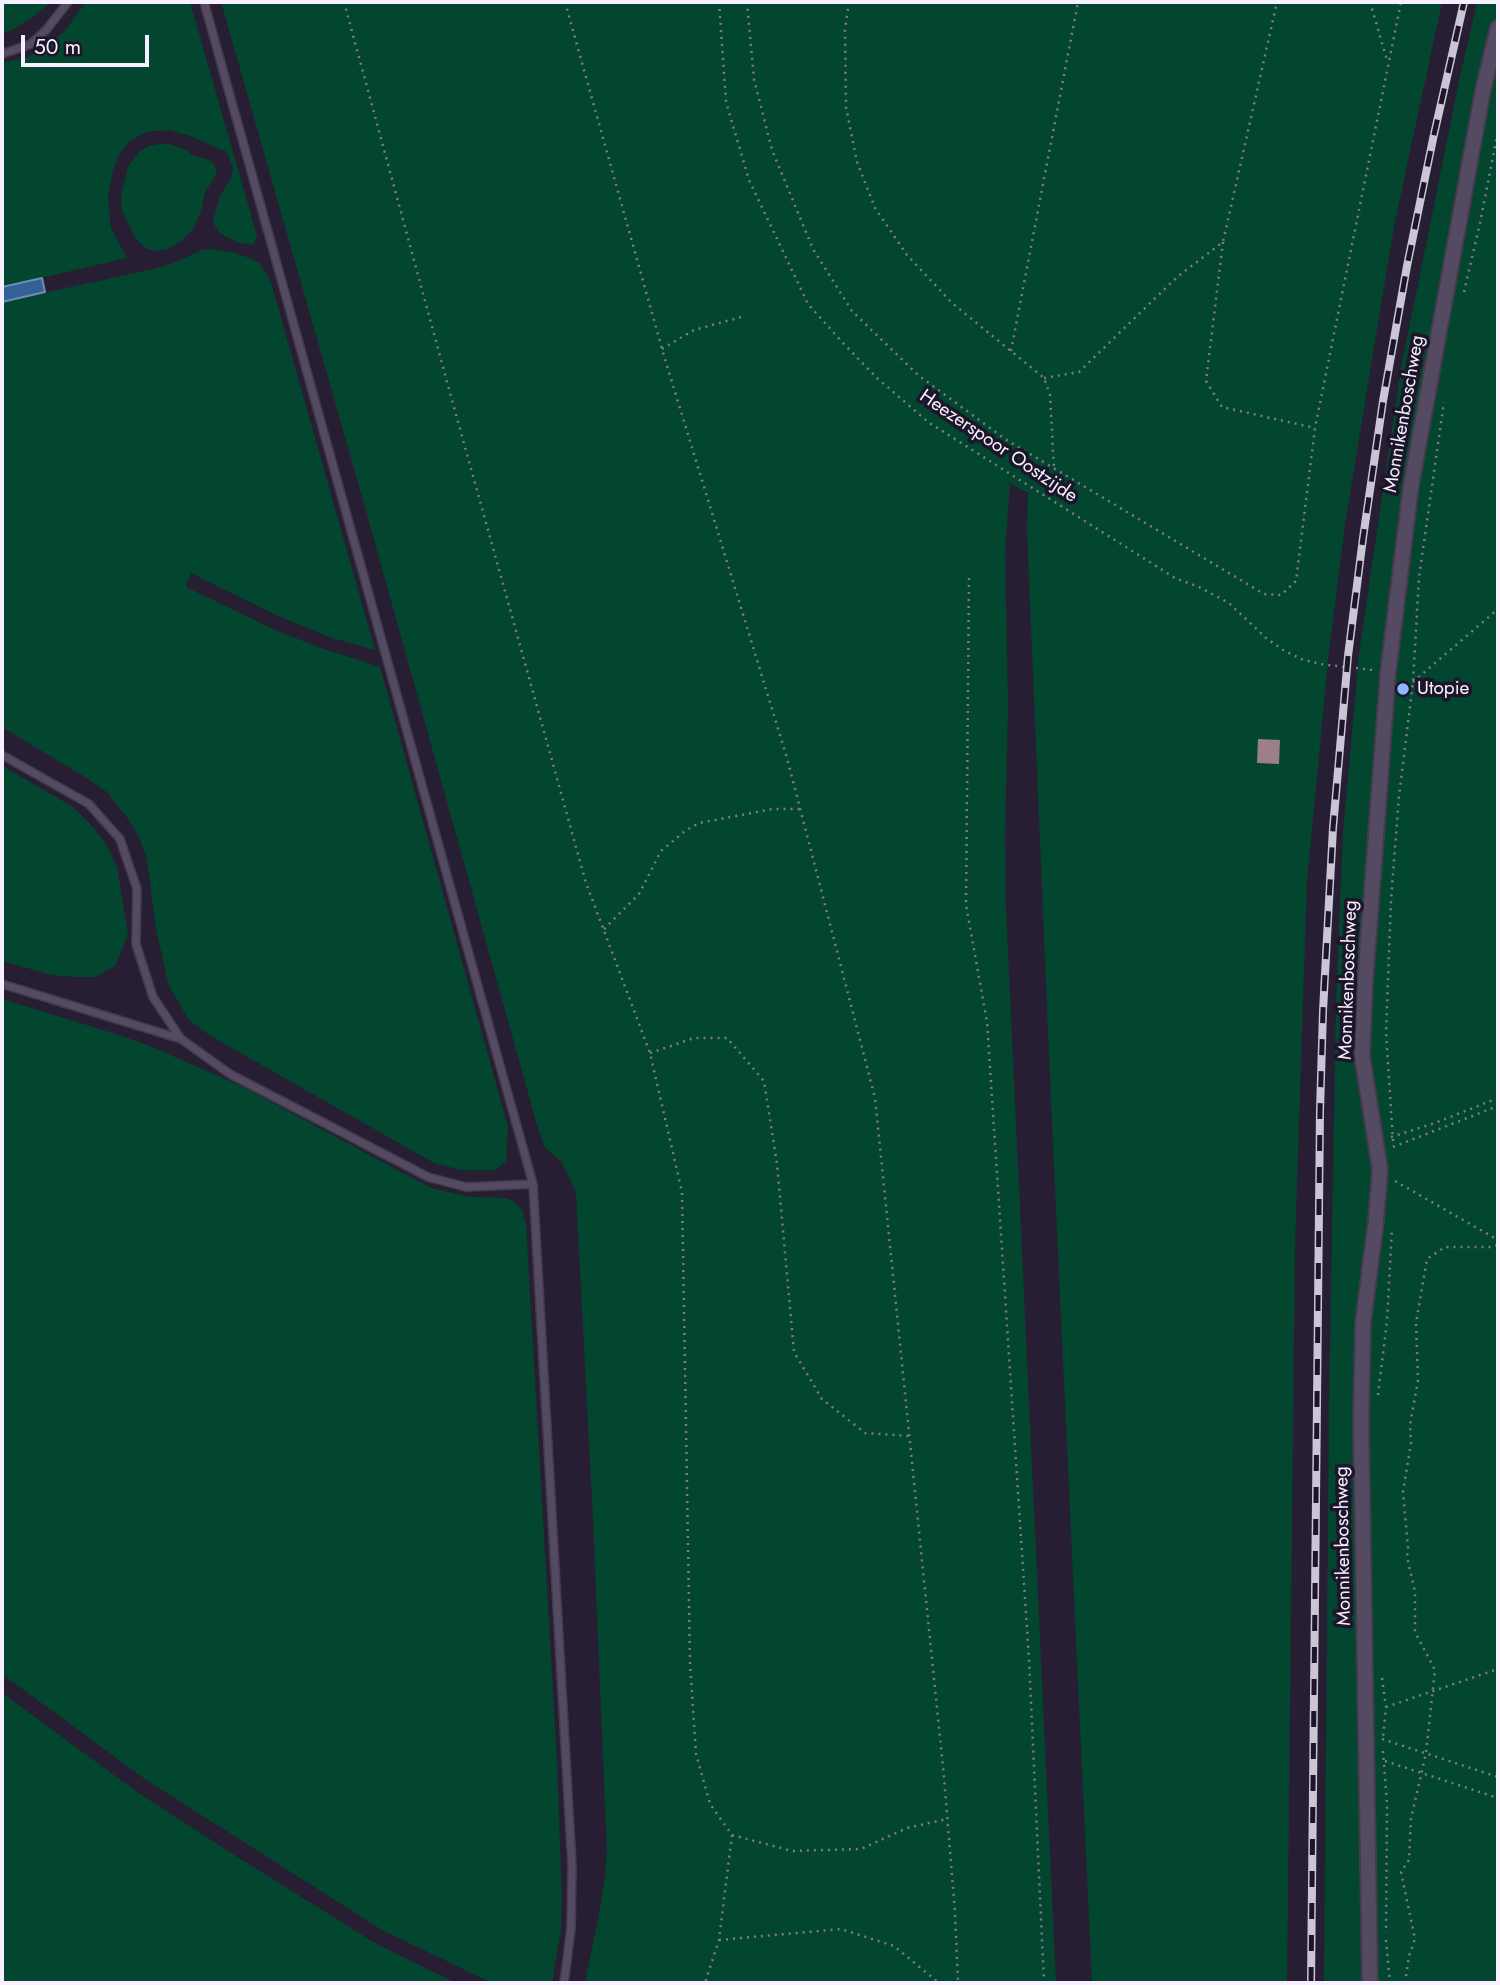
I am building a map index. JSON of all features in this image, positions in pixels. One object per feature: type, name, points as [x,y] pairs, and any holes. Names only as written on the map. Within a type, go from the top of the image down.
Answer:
[{"type":"street","name":"Monnikenboschweg","points":[[1370,1983],[1361,1424],[1363,1322],[1380,1169],[1362,1056],[1365,984],[1388,673],[1411,486],[1483,90],[1498,28]]},
{"type":"lane","points":[[2,54],[31,44],[68,2]]},
{"type":"lane","points":[[204,2],[533,1184],[572,1865],[571,1929],[564,1983]]},
{"type":"lane","points":[[2,755],[89,804],[120,839],[137,889],[136,944],[153,997],[181,1039]]},
{"type":"lane","points":[[2,984],[181,1039],[230,1074],[428,1177],[466,1187],[533,1184]]},
{"type":"path","points":[[344,2],[586,883],[650,1054],[682,1192],[689,1649],[696,1754],[710,1804],[732,1835],[792,1851],[861,1849],[907,1828],[947,1819]]},
{"type":"path","points":[[565,2],[662,349],[787,758],[875,1098],[947,1819],[958,1983]]},
{"type":"path","name":"Heezerspoor Oostzijde","points":[[719,2],[726,102],[749,180],[808,304],[842,342],[928,422],[1175,578],[1229,603],[1266,638],[1283,650],[1320,664],[1388,673]]},
{"type":"path","points":[[747,2],[754,79],[772,150],[813,249],[852,311],[918,375],[1005,439],[1264,594],[1281,595],[1296,581],[1315,428],[1401,2]]},
{"type":"path","points":[[849,2],[845,30],[846,107],[857,162],[875,208],[906,255],[952,303],[1044,378],[1050,395],[1054,469]]},
{"type":"path","points":[[1011,351],[1078,2]]},
{"type":"path","points":[[1277,2],[1223,242],[1206,381],[1222,407],[1315,428]]},
{"type":"path","points":[[1370,2],[1388,63]]},
{"type":"path","points":[[1461,302],[1498,131]]},
{"type":"path","points":[[1044,378],[1079,372],[1176,278],[1223,242]]},
{"type":"path","points":[[662,349],[694,330],[745,316]]},
{"type":"path","points":[[1444,396],[1419,577],[1413,682],[1399,796],[1391,900],[1386,1032],[1393,1147],[1498,1106]]},
{"type":"path","points":[[969,578],[966,905],[988,1036],[1029,1660],[1044,1983]]},
{"type":"path","points":[[1413,682],[1498,609]]},
{"type":"path","points":[[604,929],[639,894],[661,850],[685,831],[699,823],[760,811],[801,809]]},
{"type":"path","points":[[650,1054],[694,1038],[727,1038],[764,1081],[776,1164],[794,1352],[822,1399],[865,1433],[909,1436]]},
{"type":"path","points":[[1375,1142],[1435,1123],[1498,1098]]},
{"type":"path","points":[[1393,1181],[1498,1240]]},
{"type":"path","points":[[1378,1400],[1387,1321],[1392,1228]]},
{"type":"path","points":[[1405,1983],[1415,1939],[1401,1872],[1409,1860],[1411,1819],[1426,1754],[1435,1670],[1415,1632],[1415,1592],[1407,1557],[1403,1492],[1418,1380],[1416,1323],[1427,1259],[1445,1247],[1498,1245]]},
{"type":"path","points":[[1381,1668],[1385,1707],[1383,1740],[1387,1804],[1386,1941],[1390,1983]]},
{"type":"path","points":[[1385,1707],[1498,1668]]},
{"type":"path","points":[[1366,1732],[1498,1777]]},
{"type":"path","points":[[1366,1755],[1498,1798]]},
{"type":"path","points":[[705,1983],[719,1940],[732,1835]]},
{"type":"path","points":[[719,1940],[841,1929],[894,1946],[939,1983]]},
{"type":"green space","points":[[2,2],[51,2],[32,18],[2,33]]},
{"type":"green space","points":[[86,2],[190,2],[257,236],[253,245],[237,242],[221,234],[213,221],[220,196],[231,178],[233,168],[227,152],[169,130],[144,133],[130,141],[121,151],[113,170],[108,196],[111,228],[127,258],[2,287],[2,63],[28,57],[46,46],[64,32]]},
{"type":"green space","points":[[221,2],[1442,2],[1395,221],[1346,517],[1329,651],[1307,880],[1295,1243],[1287,1983],[1092,1983],[1051,1102],[1027,531],[1028,493],[1010,483],[1005,553],[1008,704],[1006,909],[1056,1983],[585,1983],[599,1915],[607,1851],[576,1193],[562,1162],[545,1148],[537,1125]]},
{"type":"green space","points":[[1477,2],[1498,2],[1498,1983],[1324,1983],[1329,1402],[1336,1003],[1343,834],[1359,654],[1401,368]]},
{"type":"green space","points":[[169,144],[209,160],[214,164],[216,175],[205,192],[194,228],[180,242],[168,249],[156,251],[145,248],[135,237],[122,211],[121,196],[128,167],[138,153],[149,146]]},
{"type":"green space","points":[[212,249],[250,258],[259,263],[270,279],[375,650],[329,637],[276,615],[191,573],[186,587],[275,630],[380,667],[508,1127],[506,1161],[496,1170],[461,1170],[434,1163],[209,1035],[189,1020],[169,986],[156,929],[147,859],[129,820],[107,792],[2,727],[2,302],[153,269],[202,250]]},
{"type":"green space","points":[[2,766],[73,807],[107,846],[117,867],[128,935],[115,966],[95,977],[52,975],[2,961]]},
{"type":"green space","points":[[2,999],[122,1036],[241,1086],[431,1188],[470,1197],[507,1198],[522,1210],[526,1225],[557,1762],[562,1902],[561,1930],[552,1983],[492,1983],[382,1930],[145,1779],[2,1674]]},
{"type":"green space","points":[[2,1693],[137,1792],[231,1853],[375,1943],[456,1983],[2,1983]]},
{"type":"water","points":[[42,278],[45,292],[2,302],[2,287]]},
{"type":"building","points":[[1258,739],[1280,740],[1279,764],[1257,763]]},
{"type":"railway","points":[[1311,1983],[1320,1111],[1333,828],[1348,656],[1383,401],[1407,266],[1464,2]]},
{"type":"place","name":"Utopie","points":[[1403,689]]}]
